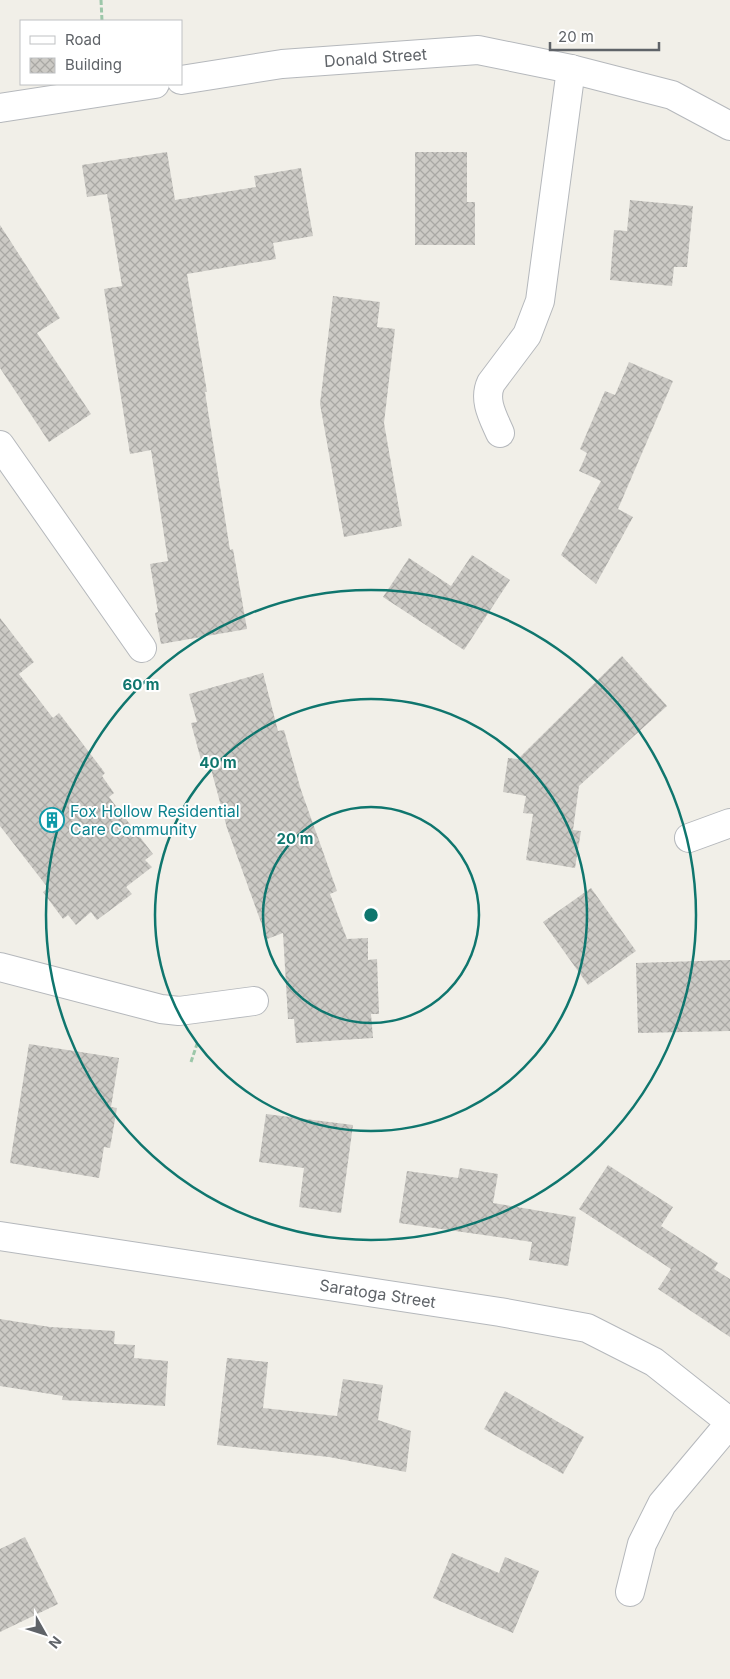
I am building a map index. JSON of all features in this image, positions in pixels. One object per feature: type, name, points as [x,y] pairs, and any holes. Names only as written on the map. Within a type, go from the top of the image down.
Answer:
[{"type":"street","name":"Donald Street","points":[[182,80],[282,64],[478,50],[571,69],[672,95],[730,126]]},
{"type":"street","points":[[500,433],[488,403],[487,391],[527,335],[540,301],[571,69]]},
{"type":"street","points":[[0,108],[149,85]]},
{"type":"street","points":[[0,445],[142,648]]},
{"type":"street","points":[[689,838],[730,823]]},
{"type":"street","points":[[0,967],[161,1009],[179,1011],[254,1002]]},
{"type":"street","name":"Saratoga Street","points":[[0,1236],[500,1312],[587,1328],[654,1362],[730,1422],[662,1504],[642,1544],[630,1592]]},
{"type":"path","points":[[101,0],[102,20]]},
{"type":"path","points":[[191,1062],[197,1044]]},
{"type":"building","points":[[167,152],[175,200],[256,187],[254,176],[301,168],[313,236],[273,243],[276,259],[187,274],[207,392],[205,392],[230,550],[233,549],[247,629],[161,644],[155,613],[158,612],[150,564],[168,561],[151,450],[130,454],[104,289],[122,286],[107,194],[87,197],[82,165]]},
{"type":"building","points":[[415,152],[467,152],[467,202],[475,202],[475,245],[415,245]]},
{"type":"building","points":[[630,200],[693,206],[687,267],[674,267],[672,286],[610,280],[614,230],[627,231]]},
{"type":"building","points":[[0,225],[60,318],[37,333],[91,414],[49,442],[0,368]]},
{"type":"building","points":[[333,296],[380,302],[377,327],[395,329],[384,423],[402,526],[344,537],[320,404]]},
{"type":"building","points":[[629,362],[673,381],[618,509],[633,517],[596,584],[561,555],[601,481],[579,471],[587,453],[580,449],[605,391],[615,395]]},
{"type":"building","points":[[472,555],[510,580],[464,650],[383,597],[409,558],[451,586]]},
{"type":"building","name":"Fox Hollow Residential Care Community","points":[[0,618],[34,662],[19,674],[53,718],[59,713],[105,773],[102,776],[114,793],[109,797],[153,854],[145,860],[152,867],[126,887],[132,894],[97,920],[91,912],[76,925],[68,915],[63,919],[43,892],[48,888],[0,826]]},
{"type":"building","points":[[622,656],[667,706],[579,786],[573,830],[581,831],[575,868],[526,860],[533,814],[523,813],[526,796],[503,792],[508,758],[518,759]]},
{"type":"building","points":[[263,673],[278,731],[284,730],[301,790],[337,891],[330,894],[347,939],[368,938],[368,960],[377,959],[379,1014],[371,1014],[373,1038],[296,1043],[294,1019],[288,1019],[283,933],[267,939],[227,828],[208,758],[201,760],[191,723],[197,722],[189,694]]},
{"type":"building","points":[[591,888],[636,951],[588,985],[543,922]]},
{"type":"building","points":[[730,960],[730,1031],[638,1033],[636,963]]},
{"type":"building","points":[[29,1044],[119,1058],[111,1107],[117,1108],[110,1148],[104,1147],[99,1178],[10,1163]]},
{"type":"building","points":[[266,1114],[353,1125],[341,1213],[299,1207],[304,1168],[259,1162]]},
{"type":"building","points":[[608,1165],[673,1207],[661,1226],[718,1263],[714,1269],[730,1279],[730,1337],[658,1289],[671,1269],[579,1209]]},
{"type":"building","points":[[460,1168],[498,1174],[493,1203],[576,1217],[568,1266],[529,1260],[532,1242],[399,1223],[407,1171],[458,1178]]},
{"type":"building","points":[[0,1319],[50,1327],[115,1331],[114,1344],[135,1345],[134,1358],[168,1361],[165,1406],[62,1400],[63,1396],[0,1386]]},
{"type":"building","points":[[227,1358],[268,1362],[263,1408],[337,1416],[343,1379],[383,1385],[378,1420],[411,1431],[406,1472],[329,1457],[217,1445]]},
{"type":"building","points":[[505,1391],[584,1437],[563,1474],[484,1429]]},
{"type":"building","points":[[25,1537],[58,1604],[0,1632],[0,1549]]},
{"type":"building","points":[[452,1553],[499,1573],[505,1557],[539,1571],[513,1633],[433,1598]]},
{"type":"place","name":"Fox Hollow Residential Care Community","points":[[52,820]]}]
